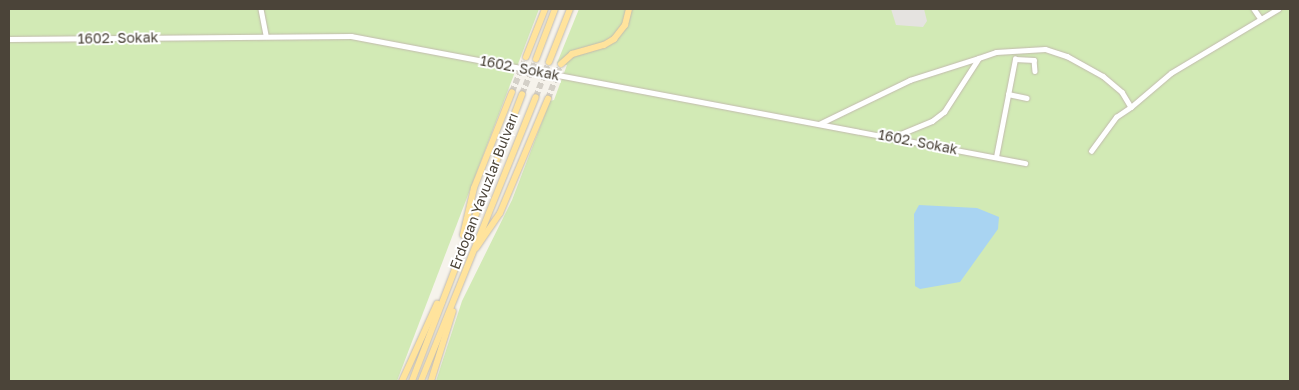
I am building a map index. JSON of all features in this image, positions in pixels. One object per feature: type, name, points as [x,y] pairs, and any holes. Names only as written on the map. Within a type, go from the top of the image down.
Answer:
[{"type":"main road","points":[[526,57],[545,9]]},
{"type":"main road","points":[[536,59],[555,9]]},
{"type":"main road","points":[[549,62],[570,9]]},
{"type":"main road","points":[[561,64],[572,54],[598,47],[614,39],[625,26],[629,9]]},
{"type":"main road","points":[[461,248],[474,188],[512,92]]},
{"type":"main road","name":"Erdoğan Yavuzlar Bulvarı","points":[[412,381],[461,248],[522,94]]},
{"type":"main road","name":"Erdoğan Yavuzlar Bulvarı","points":[[421,381],[536,97]]},
{"type":"main road","points":[[472,253],[500,213],[548,99]]},
{"type":"main road","name":"Erdoğan Yavuzlar Bulvarı","points":[[402,381],[446,288]]},
{"type":"main road","name":"Erdoğan Yavuzlar Bulvarı","points":[[431,381],[459,288]]},
{"type":"street","points":[[261,9],[266,35]]},
{"type":"street","points":[[1254,9],[1261,19]]},
{"type":"street","points":[[1091,150],[1116,117],[1172,73],[1278,9]]},
{"type":"street","name":"1602. Sokak","points":[[9,39],[266,35],[350,36],[892,137],[1025,164]]},
{"type":"street","points":[[819,124],[910,80],[996,52],[1027,49],[1045,49],[1085,64],[1122,92],[1131,107]]},
{"type":"street","points":[[892,137],[932,121],[944,112],[980,58]]},
{"type":"street","points":[[996,157],[1015,58],[1034,60],[1035,71]]},
{"type":"street","points":[[1008,94],[1027,98]]},
{"type":"green space","points":[[9,9],[539,9],[397,381],[9,381]]},
{"type":"green space","points":[[579,9],[1290,9],[1290,381],[436,381],[462,301],[512,200],[550,101],[554,100],[567,65],[557,63]]},
{"type":"shaded area","points":[[891,9],[924,9],[927,21],[923,27],[896,25]]},
{"type":"water","points":[[919,205],[977,208],[999,217],[998,229],[960,282],[920,289],[915,286],[914,214]]},
{"type":"tunnel","points":[[512,92],[526,57]]},
{"type":"tunnel","points":[[522,94],[536,59]]},
{"type":"tunnel","points":[[536,97],[549,62]]},
{"type":"tunnel","points":[[548,99],[561,64]]}]
